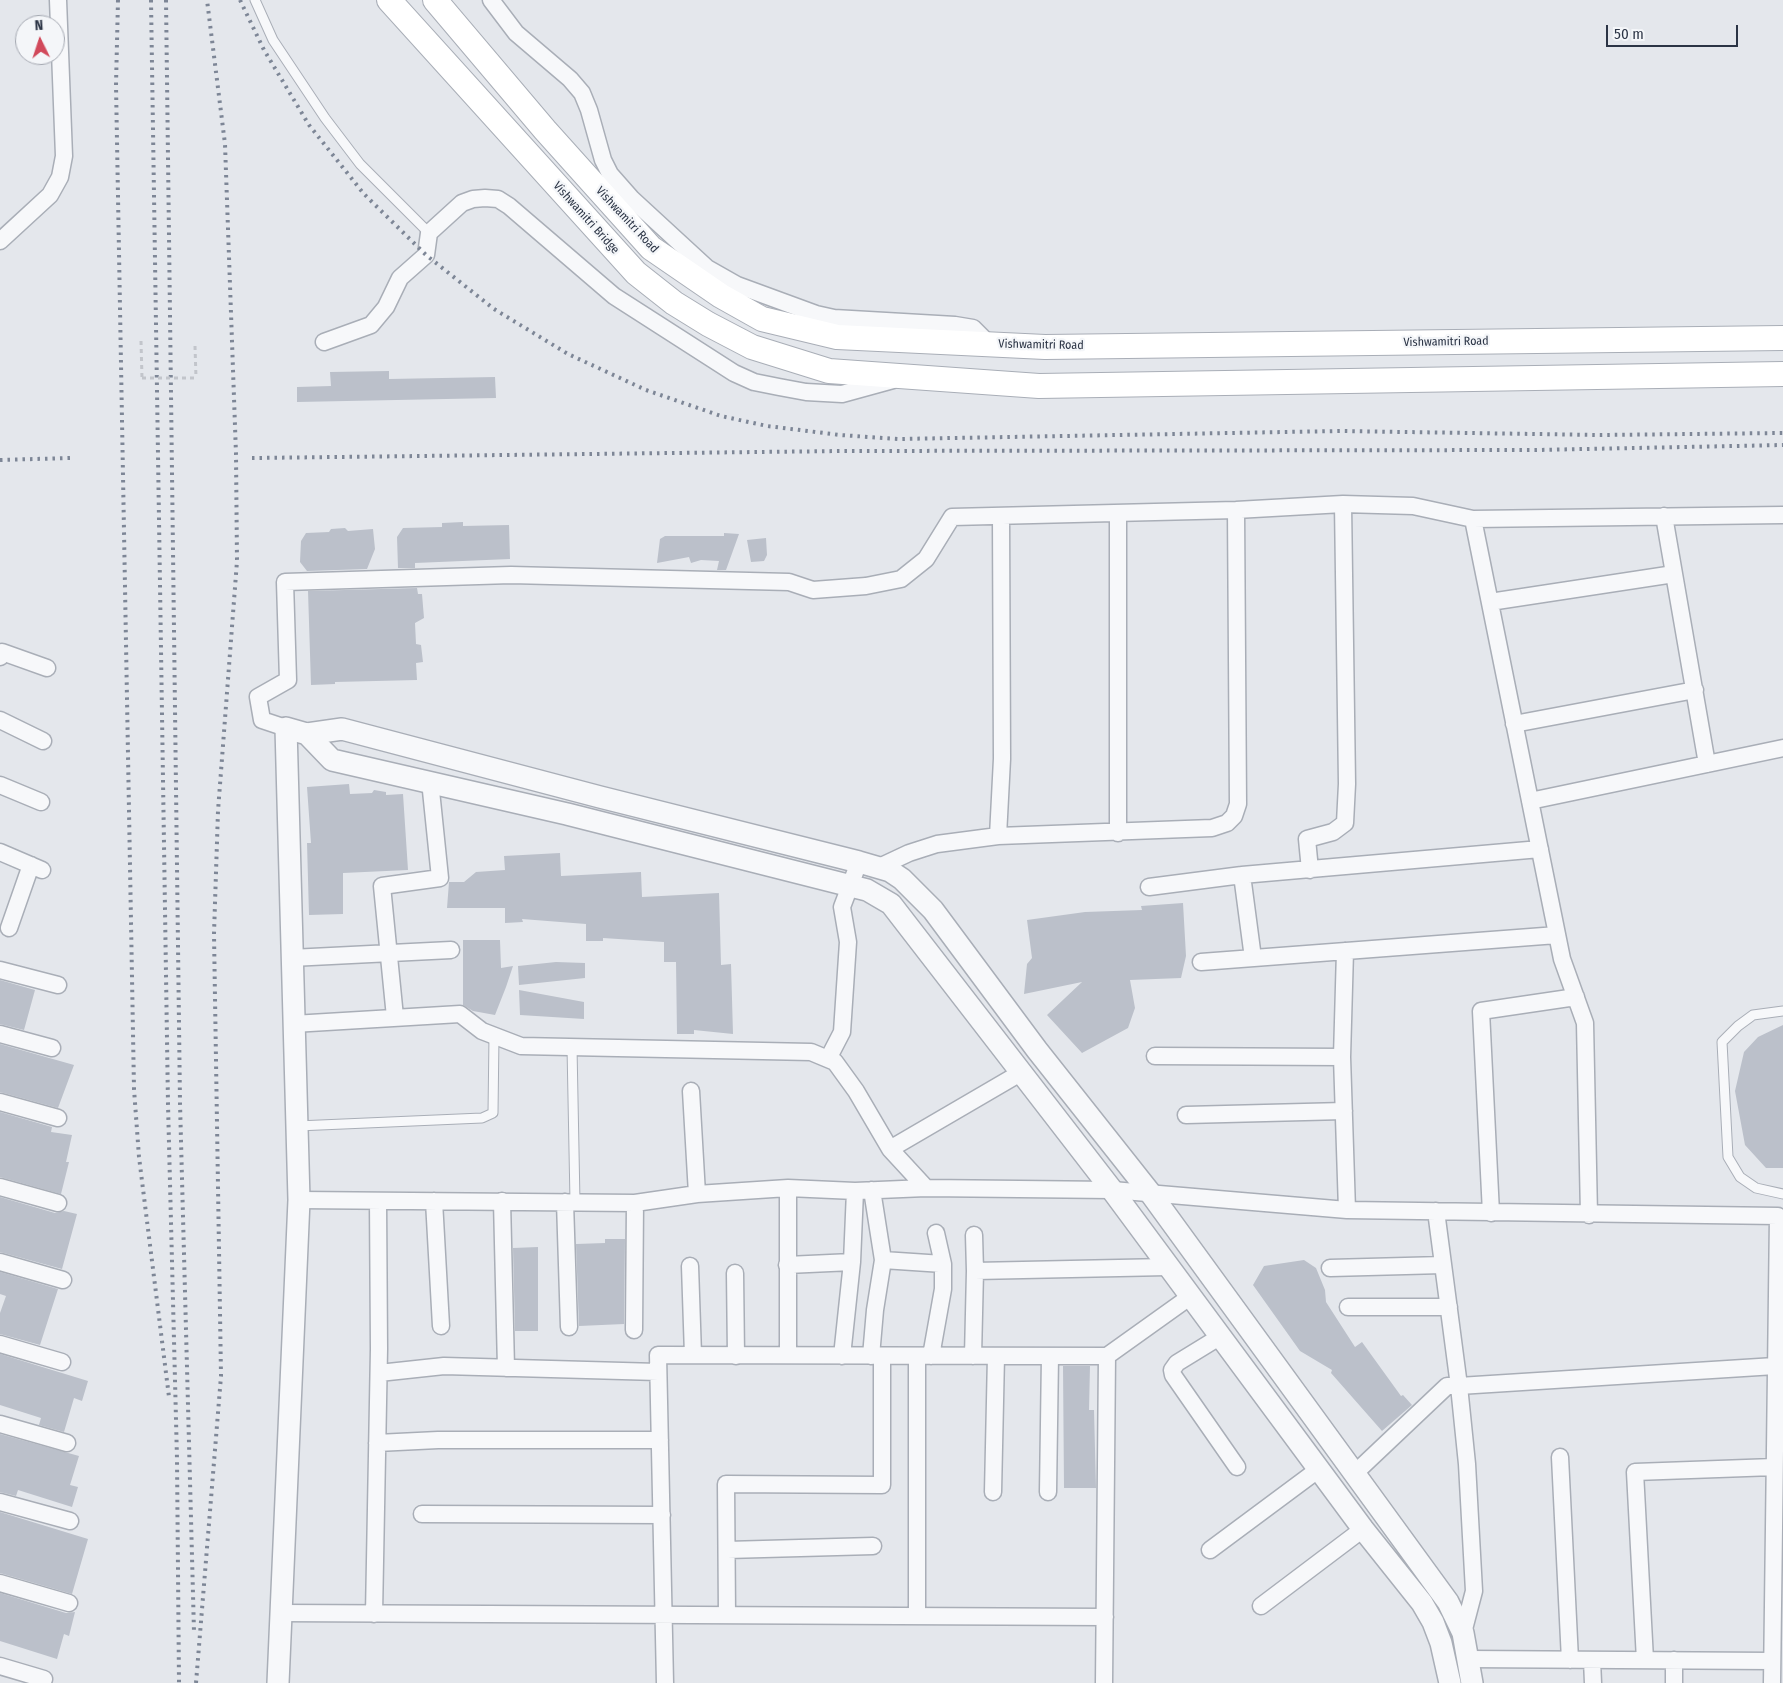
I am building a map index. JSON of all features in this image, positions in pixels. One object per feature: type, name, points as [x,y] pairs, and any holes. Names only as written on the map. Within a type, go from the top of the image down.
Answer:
[{"type":"main road","name":"Vishwamitri Bridge","points":[[390,0],[636,273],[674,303],[743,342],[829,371],[907,376]]},
{"type":"main road","name":"Vishwamitri Road","points":[[435,0],[545,130],[651,248],[721,296],[762,320],[837,337],[1045,347],[1783,338]]},
{"type":"main road","points":[[907,376],[1039,386],[1783,374]]},
{"type":"street","points":[[0,241],[50,195],[60,177],[64,156],[58,0]]},
{"type":"street","points":[[491,0],[516,33],[570,79],[582,93],[603,160],[610,174],[632,199],[707,268],[737,285],[816,314],[834,318],[955,325],[972,328],[989,344]]},
{"type":"street","points":[[324,342],[371,325],[380,316],[400,278],[426,256],[429,233],[462,203],[473,199],[498,200],[510,206],[614,296],[734,373],[754,382],[806,392],[842,394],[907,376]]},
{"type":"street","points":[[1310,870],[1307,839],[1333,832],[1344,823],[1347,784],[1343,504]]},
{"type":"street","points":[[1472,1683],[1464,1633],[1448,1602],[1151,1194],[1037,1050],[933,910],[902,879],[868,865],[590,795],[342,729],[307,734],[262,720],[258,697],[288,680],[285,582],[512,576],[789,582],[813,590],[866,586],[901,579],[926,559],[952,517],[1236,510],[1343,504],[1413,506],[1473,519],[1783,515]]},
{"type":"street","points":[[828,1059],[842,1032],[848,942],[842,907],[850,886],[868,865],[937,844],[998,836],[1212,828],[1227,823],[1234,816],[1238,804],[1236,510]]},
{"type":"street","points":[[1118,513],[1118,833]]},
{"type":"street","points":[[998,836],[1002,759],[1001,516]]},
{"type":"street","points":[[1664,516],[1707,764]]},
{"type":"street","points":[[1473,519],[1562,959],[1585,1023],[1589,1214]]},
{"type":"street","points":[[1490,602],[1674,574]]},
{"type":"street","points":[[0,657],[2,652],[47,668]]},
{"type":"street","points":[[1514,724],[1695,690]]},
{"type":"street","points":[[0,720],[43,742]]},
{"type":"street","points":[[278,1683],[299,1200],[286,728]]},
{"type":"street","points":[[307,734],[332,760],[430,781],[850,886],[879,896],[900,913],[1112,1190],[1167,1267],[1363,1529],[1422,1603],[1433,1622],[1441,1643],[1450,1683]]},
{"type":"street","points":[[1530,801],[1783,748]]},
{"type":"street","points":[[395,1018],[382,886],[440,878],[430,781]]},
{"type":"street","points":[[0,785],[41,802]]},
{"type":"street","points":[[1149,887],[1242,875],[1540,849]]},
{"type":"street","points":[[0,852],[36,868],[9,928]]},
{"type":"street","points":[[1242,875],[1253,958]]},
{"type":"street","points":[[1201,962],[1557,935]]},
{"type":"street","points":[[291,958],[452,950]]},
{"type":"street","points":[[1345,951],[1342,1057],[1347,1210]]},
{"type":"street","points":[[0,970],[58,985]]},
{"type":"street","points":[[1491,1212],[1481,1011],[1576,996]]},
{"type":"street","points":[[293,1024],[460,1014],[494,1036],[521,1046],[811,1052],[835,1062],[856,1091],[890,1148],[926,1188]]},
{"type":"street","points":[[0,1034],[52,1048]]},
{"type":"street","points":[[1155,1056],[1342,1057]]},
{"type":"street","points":[[890,1148],[1022,1072]]},
{"type":"street","points":[[691,1091],[696,1194]]},
{"type":"street","points":[[0,1102],[58,1118]]},
{"type":"street","points":[[1186,1114],[1344,1112]]},
{"type":"street","points":[[0,1187],[58,1203]]},
{"type":"street","points":[[299,1200],[635,1203],[696,1194],[788,1188],[855,1191],[926,1188],[1112,1190],[1347,1210],[1778,1216],[1774,1467],[1778,1561],[1774,1673],[1674,1660],[1469,1659]]},
{"type":"street","points":[[788,1188],[786,1265],[788,1356]]},
{"type":"street","points":[[727,1615],[726,1484],[882,1485],[875,1310],[883,1260],[872,1190]]},
{"type":"street","points":[[842,1356],[852,1262],[855,1191]]},
{"type":"street","points":[[374,1614],[379,1373],[378,1200]]},
{"type":"street","points":[[434,1201],[441,1326]]},
{"type":"street","points":[[502,1201],[506,1368]]},
{"type":"street","points":[[569,1327],[570,1202]]},
{"type":"street","points":[[634,1330],[635,1203]]},
{"type":"street","points":[[1436,1211],[1459,1386],[1467,1464],[1474,1591],[1464,1633]]},
{"type":"street","points":[[918,1616],[924,1356],[943,1289],[943,1264],[936,1233]]},
{"type":"street","points":[[973,1356],[974,1235]]},
{"type":"street","points":[[883,1260],[943,1264]]},
{"type":"street","points":[[0,1262],[63,1280]]},
{"type":"street","points":[[786,1265],[852,1262]]},
{"type":"street","points":[[1330,1268],[1443,1265]]},
{"type":"street","points":[[690,1266],[693,1355]]},
{"type":"street","points":[[975,1271],[1167,1267]]},
{"type":"street","points":[[735,1273],[736,1356]]},
{"type":"street","points":[[665,1683],[658,1355],[1107,1356],[1190,1296]]},
{"type":"street","points":[[1348,1307],[1449,1307]]},
{"type":"street","points":[[1220,1336],[1177,1363],[1172,1370],[1172,1375],[1237,1467]]},
{"type":"street","points":[[0,1344],[62,1362]]},
{"type":"street","points":[[993,1492],[996,1356]]},
{"type":"street","points":[[1048,1492],[1050,1356]]},
{"type":"street","points":[[1104,1683],[1107,1356]]},
{"type":"street","points":[[379,1373],[444,1366],[658,1372]]},
{"type":"street","points":[[1354,1474],[1447,1386],[1775,1366]]},
{"type":"street","points":[[0,1424],[67,1443]]},
{"type":"street","points":[[377,1443],[438,1440],[660,1440]]},
{"type":"street","points":[[1560,1456],[1570,1660]]},
{"type":"street","points":[[1645,1660],[1635,1472],[1774,1467]]},
{"type":"street","points":[[1210,1550],[1319,1469]]},
{"type":"street","points":[[0,1502],[70,1521]]},
{"type":"street","points":[[422,1514],[662,1515]]},
{"type":"street","points":[[1261,1606],[1363,1529]]},
{"type":"street","points":[[727,1550],[873,1546]]},
{"type":"street","points":[[0,1583],[69,1603]]},
{"type":"street","points":[[281,1614],[1105,1616]]},
{"type":"street","points":[[1592,1660],[1593,1683]]},
{"type":"street","points":[[1674,1660],[1674,1683]]},
{"type":"street","points":[[0,1666],[44,1679]]},
{"type":"lane","points":[[255,0],[273,40],[324,118],[360,164],[429,233]]},
{"type":"lane","points":[[1783,1011],[1753,1015],[1738,1026],[1722,1042],[1728,1157],[1740,1177],[1756,1188],[1783,1194]]},
{"type":"lane","points":[[296,1126],[482,1118],[493,1113],[494,1036]]},
{"type":"lane","points":[[570,1202],[572,1047]]},
{"type":"path","points":[[141,341],[142,378],[196,378],[195,346]]},
{"type":"building","points":[[389,371],[389,379],[495,377],[496,398],[297,402],[297,387],[331,386],[330,372]]},
{"type":"building","points":[[463,522],[463,526],[509,525],[510,559],[415,563],[415,568],[398,568],[397,537],[403,528],[442,527],[442,523]]},
{"type":"building","points":[[345,528],[348,531],[373,529],[375,549],[367,569],[307,571],[300,562],[301,541],[306,533],[329,532],[331,529]]},
{"type":"building","points":[[724,533],[739,534],[726,570],[717,570],[719,561],[701,560],[691,563],[689,557],[657,563],[660,539],[665,536],[724,536]]},
{"type":"building","points":[[766,538],[767,555],[764,561],[751,562],[747,540]]},
{"type":"building","points":[[417,588],[418,594],[422,594],[424,618],[415,623],[416,644],[421,645],[423,662],[416,663],[417,680],[335,682],[335,684],[311,685],[308,591]]},
{"type":"building","points":[[349,784],[350,794],[372,793],[374,790],[386,792],[386,795],[403,794],[408,870],[343,873],[343,914],[309,915],[307,843],[311,843],[307,787]]},
{"type":"building","points":[[560,853],[561,876],[641,872],[642,897],[719,893],[721,965],[731,964],[733,1034],[694,1030],[694,1034],[677,1034],[676,962],[664,962],[664,942],[603,938],[603,941],[586,941],[586,924],[522,919],[523,922],[505,923],[505,908],[447,908],[449,882],[464,882],[476,872],[505,870],[504,856]]},
{"type":"building","points":[[1183,903],[1186,956],[1181,978],[1130,980],[1135,1008],[1128,1028],[1082,1053],[1047,1015],[1082,982],[1024,994],[1027,964],[1032,958],[1027,920],[1085,912],[1142,910],[1141,906]]},
{"type":"building","points":[[463,940],[500,940],[501,968],[513,966],[495,1015],[473,1011],[463,1005]]},
{"type":"building","points":[[556,962],[585,963],[585,978],[519,985],[518,966]]},
{"type":"building","points":[[0,980],[35,990],[24,1030],[0,1024]]},
{"type":"building","points":[[519,990],[584,1002],[584,1019],[520,1015]]},
{"type":"building","points":[[1783,1025],[1783,1168],[1766,1168],[1745,1145],[1735,1091],[1744,1052],[1758,1037]]},
{"type":"building","points":[[0,1044],[74,1065],[58,1108],[0,1092]]},
{"type":"building","points":[[0,1112],[52,1127],[51,1132],[72,1135],[66,1162],[69,1162],[61,1194],[0,1177]]},
{"type":"building","points":[[0,1197],[55,1213],[64,1211],[77,1214],[62,1269],[0,1252]]},
{"type":"building","points":[[605,1239],[625,1239],[624,1324],[579,1326],[576,1244],[605,1243]]},
{"type":"building","points":[[538,1247],[538,1331],[515,1331],[513,1248]]},
{"type":"building","points":[[1304,1260],[1316,1268],[1325,1290],[1326,1302],[1355,1347],[1362,1342],[1401,1396],[1403,1395],[1412,1405],[1382,1431],[1331,1373],[1332,1370],[1300,1351],[1253,1285],[1264,1266]]},
{"type":"building","points":[[0,1272],[58,1289],[40,1345],[0,1334],[0,1313],[6,1296],[0,1294]]},
{"type":"building","points":[[0,1354],[88,1381],[82,1401],[74,1398],[64,1432],[39,1425],[41,1418],[0,1405]]},
{"type":"building","points":[[1063,1366],[1090,1366],[1089,1410],[1094,1410],[1096,1488],[1064,1488]]},
{"type":"building","points":[[0,1434],[79,1456],[70,1485],[78,1487],[72,1507],[18,1490],[16,1496],[0,1492]]},
{"type":"building","points":[[0,1512],[88,1539],[72,1594],[0,1573]]},
{"type":"building","points":[[0,1593],[66,1613],[75,1612],[69,1636],[64,1634],[57,1659],[0,1641]]},
{"type":"railway","points":[[118,0],[116,85],[134,1089],[139,1157],[169,1397]]},
{"type":"railway","points":[[151,0],[168,1104],[177,1459],[179,1683]]},
{"type":"railway","points":[[166,0],[180,1103],[194,1632]]},
{"type":"railway","points":[[196,1683],[221,1376],[214,934],[218,811],[237,561],[236,454],[225,144],[207,0]]},
{"type":"railway","points":[[240,0],[264,50],[309,125],[364,194],[426,255],[494,309],[568,354],[646,390],[721,416],[767,426],[840,435],[898,439],[1340,431],[1600,435],[1783,433]]},
{"type":"railway","points":[[252,458],[842,451],[1536,450],[1783,445]]},
{"type":"railway","points":[[0,460],[70,458]]}]
